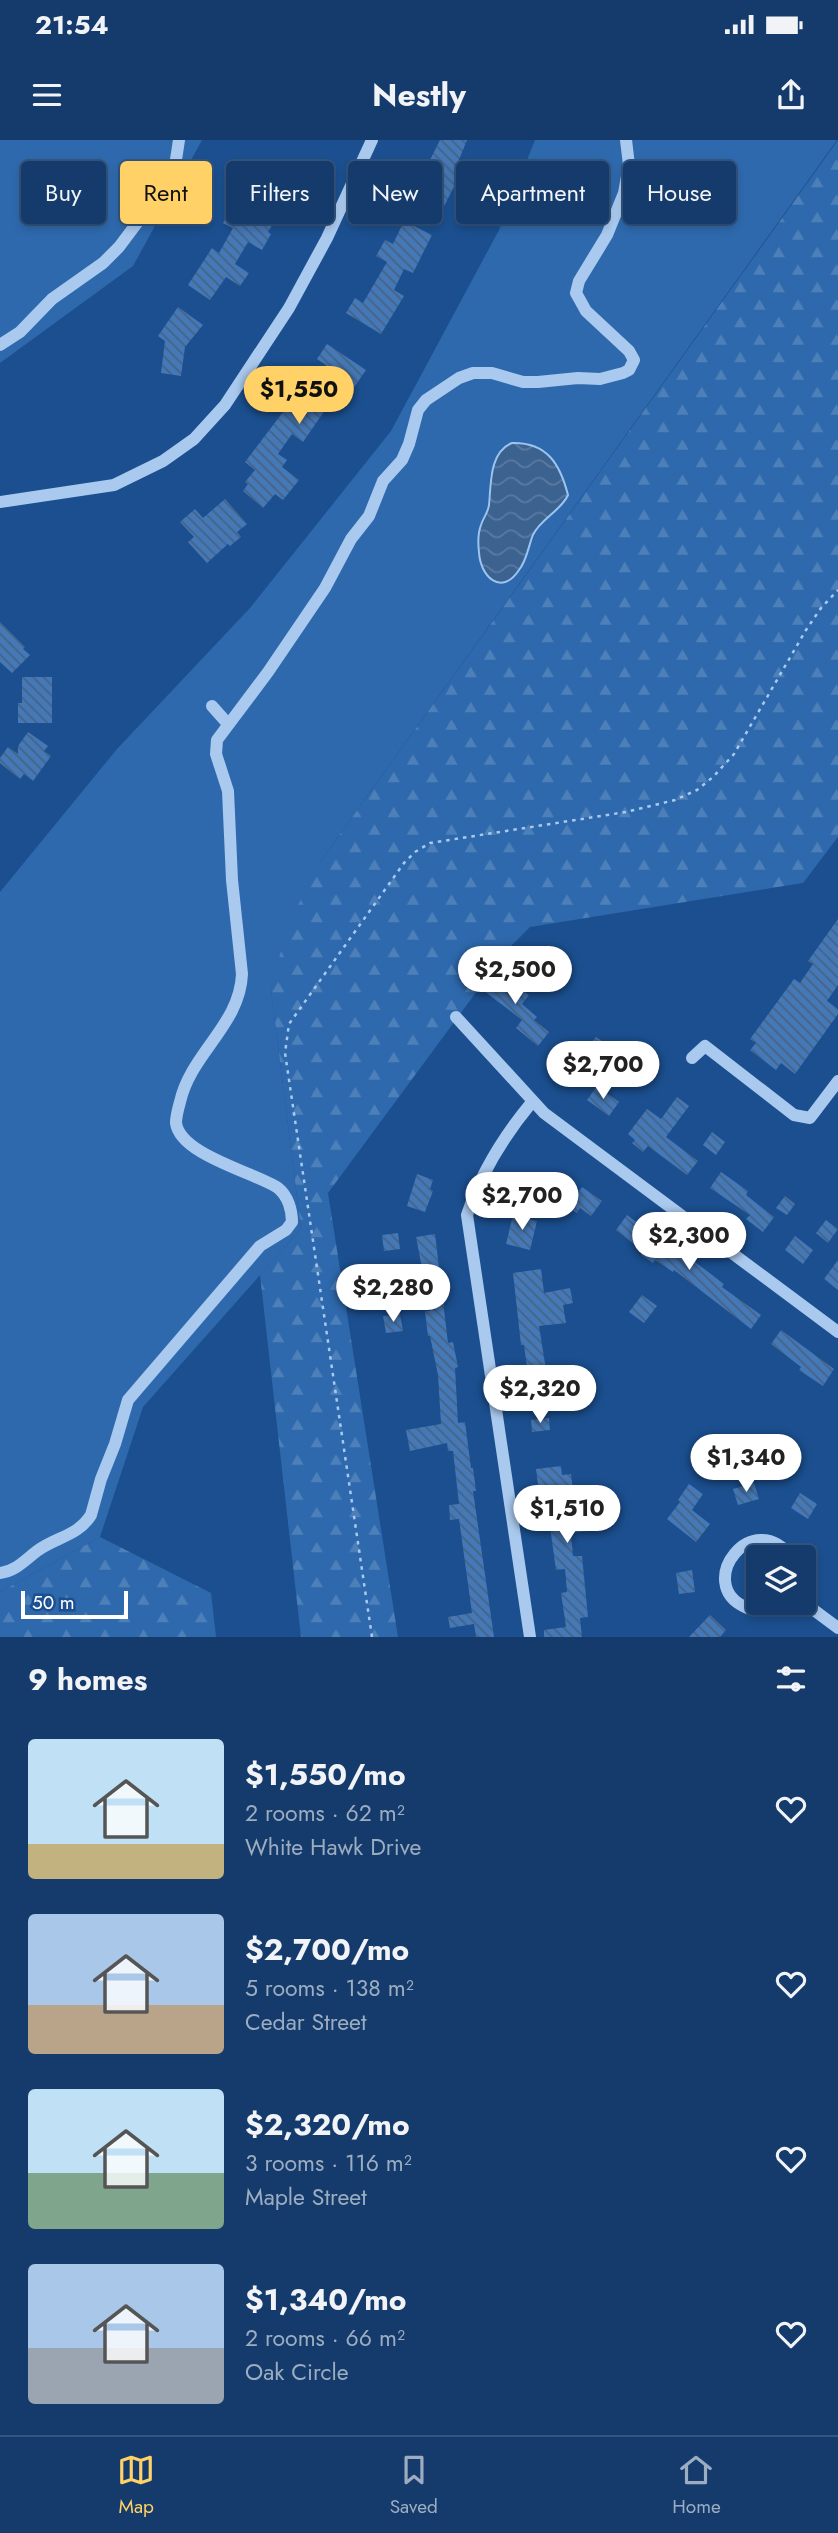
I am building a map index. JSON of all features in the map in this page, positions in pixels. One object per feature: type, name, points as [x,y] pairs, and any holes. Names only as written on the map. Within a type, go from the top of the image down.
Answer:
[{"type":"street","points":[[0,345],[20,332],[52,299],[103,263],[140,219],[163,199],[173,180],[179,140]]},
{"type":"street","points":[[0,502],[114,485],[163,461],[194,439],[225,405],[289,308],[327,238],[372,140]]},
{"type":"street","points":[[0,1573],[17,1567],[37,1551],[78,1531],[88,1521],[128,1400],[260,1246],[286,1230],[292,1222],[289,1204],[277,1187],[219,1163],[187,1140],[178,1130],[176,1123],[182,1093],[190,1074],[226,1024],[241,989],[228,791],[216,747],[217,740],[268,672],[325,587],[351,539],[369,516],[383,481],[402,460],[418,410],[426,400],[459,378],[473,373],[492,373],[523,382],[538,382],[607,378],[623,373],[632,365],[634,360],[629,351],[586,311],[576,293],[579,281],[600,247],[624,193],[629,165],[626,140]]},
{"type":"street","points":[[212,706],[228,724]]},
{"type":"street","points":[[456,1017],[532,1102],[838,1332]]},
{"type":"street","points":[[692,1058],[705,1046],[794,1115],[810,1118],[838,1081]]},
{"type":"street","points":[[530,1637],[467,1215],[475,1188],[492,1157],[532,1102]]},
{"type":"street","points":[[746,1608],[741,1606],[729,1591],[725,1572],[733,1553],[747,1543],[760,1540],[778,1545]]},
{"type":"street","points":[[816,1612],[838,1628]]},
{"type":"path","points":[[372,1637],[285,1052],[289,1024],[404,863],[430,843],[626,811],[675,800],[697,790],[734,754],[806,630],[838,590]]},
{"type":"green space","points":[[0,140],[202,140],[190,161],[120,161],[120,224],[156,224],[133,266],[0,363]]},
{"type":"green space","points":[[535,140],[837,140],[320,862],[271,990],[301,1229],[143,1407],[100,1537],[0,1592],[0,892],[117,749],[250,608],[391,431],[501,224],[609,224],[609,161],[527,161]],"holes":[[[522,443],[541,449],[552,460],[567,491],[537,530],[520,569],[510,579],[479,556],[479,531],[488,507],[490,476],[506,446]]]},
{"type":"green space","points":[[838,140],[838,837],[803,883],[530,927],[508,949],[328,1193],[398,1637],[301,1637],[260,1275],[301,1229],[271,990],[287,927],[320,862]]},
{"type":"green space","points":[[100,1537],[211,1593],[216,1637],[0,1637],[0,1592]]},
{"type":"water","points":[[512,443],[534,446],[550,457],[561,474],[568,495],[561,506],[536,529],[519,570],[512,578],[499,582],[493,580],[483,569],[479,535],[488,508],[495,461],[504,447]]},
{"type":"building","points":[[440,140],[467,140],[458,161],[456,161],[456,183],[442,210],[442,161],[430,161]]},
{"type":"building","points":[[226,217],[226,224],[273,224],[268,232],[271,234],[262,250],[248,242],[235,264],[249,273],[240,286],[226,277],[210,300],[188,285],[212,248],[219,253],[233,228],[223,223]]},
{"type":"building","points":[[403,224],[410,224],[432,235],[413,273],[404,269],[394,290],[404,296],[381,334],[346,313],[355,298],[363,303],[387,262],[376,256],[385,240],[393,244]]},
{"type":"building","points":[[178,307],[203,325],[185,347],[181,376],[161,373],[165,341],[158,336]]},
{"type":"building","points":[[327,344],[366,370],[341,406],[332,400],[303,442],[292,434],[278,454],[287,460],[282,467],[299,480],[283,500],[275,494],[263,508],[243,491],[248,484],[245,482],[255,470],[245,462],[286,408],[290,411],[301,394],[305,396],[326,365],[317,359]]},
{"type":"building","points":[[225,499],[247,524],[237,532],[241,537],[230,546],[228,544],[207,563],[188,542],[194,537],[180,522],[195,509],[203,518]]},
{"type":"building","points":[[0,622],[30,655],[12,673],[0,662]]},
{"type":"building","points":[[22,677],[52,677],[52,723],[18,723],[18,703],[22,703]]},
{"type":"building","points":[[28,732],[48,746],[44,751],[51,756],[33,781],[24,774],[20,779],[0,763],[0,758],[8,747],[18,754],[18,746]]},
{"type":"building","points":[[838,919],[838,985],[827,1001],[838,1009],[838,1014],[795,1074],[781,1063],[776,1070],[750,1050],[756,1043],[750,1039],[794,979],[800,983],[813,964],[808,961]]},
{"type":"building","points":[[501,974],[529,995],[522,1004],[537,1017],[534,1020],[549,1032],[538,1046],[516,1028],[522,1020],[480,988],[491,975],[497,979]]},
{"type":"building","points":[[596,1037],[612,1048],[603,1060],[587,1048]]},
{"type":"building","points":[[563,1048],[585,1064],[568,1087],[549,1067]]},
{"type":"building","points":[[597,1086],[619,1102],[609,1116],[587,1100]]},
{"type":"building","points":[[677,1097],[689,1106],[666,1137],[698,1161],[687,1175],[648,1146],[643,1152],[632,1143],[635,1140],[628,1134],[647,1109],[661,1119]]},
{"type":"building","points":[[712,1132],[725,1142],[716,1155],[703,1145]]},
{"type":"building","points":[[721,1172],[748,1191],[746,1195],[774,1217],[763,1232],[746,1219],[750,1215],[710,1188]]},
{"type":"building","points":[[417,1174],[433,1180],[430,1189],[433,1191],[425,1212],[407,1206]]},
{"type":"building","points":[[582,1187],[602,1201],[591,1216],[580,1208],[577,1213],[567,1207]]},
{"type":"building","points":[[785,1196],[795,1204],[787,1215],[776,1208]]},
{"type":"building","points":[[513,1215],[537,1221],[530,1250],[506,1244]]},
{"type":"building","points":[[627,1215],[643,1227],[639,1232],[662,1248],[665,1245],[693,1264],[695,1262],[724,1284],[722,1287],[761,1315],[751,1329],[674,1270],[673,1272],[655,1260],[653,1263],[641,1255],[644,1252],[616,1230]]},
{"type":"building","points":[[826,1220],[838,1229],[828,1243],[816,1233]]},
{"type":"building","points":[[398,1233],[400,1249],[384,1251],[382,1235]]},
{"type":"building","points":[[435,1234],[448,1343],[453,1342],[458,1367],[455,1368],[458,1423],[465,1422],[473,1468],[476,1491],[473,1491],[494,1637],[476,1637],[474,1624],[450,1628],[448,1617],[472,1613],[459,1519],[450,1520],[449,1505],[459,1504],[453,1451],[448,1451],[447,1443],[410,1451],[406,1430],[441,1424],[438,1375],[428,1336],[425,1311],[430,1311],[424,1281],[393,1284],[391,1272],[422,1268],[416,1237]]},
{"type":"building","points":[[795,1236],[813,1250],[803,1264],[785,1250]]},
{"type":"building","points":[[838,1260],[838,1290],[824,1279]]},
{"type":"building","points":[[541,1269],[544,1293],[570,1288],[573,1303],[563,1305],[566,1323],[539,1326],[550,1395],[531,1397],[524,1345],[521,1345],[513,1273]]},
{"type":"building","points":[[642,1295],[657,1306],[644,1323],[629,1312]]},
{"type":"building","points":[[400,1314],[403,1331],[386,1333],[383,1316]]},
{"type":"building","points":[[781,1330],[834,1369],[823,1386],[799,1370],[801,1367],[771,1344]]},
{"type":"building","points":[[549,1418],[550,1430],[532,1432],[531,1420]]},
{"type":"building","points":[[561,1466],[562,1475],[571,1474],[574,1499],[583,1498],[585,1517],[595,1516],[597,1530],[571,1533],[573,1556],[582,1556],[588,1617],[580,1618],[582,1637],[544,1637],[544,1630],[566,1627],[561,1593],[567,1592],[565,1569],[556,1570],[545,1491],[539,1492],[536,1469]]},
{"type":"building","points":[[754,1483],[759,1499],[738,1505],[733,1489]]},
{"type":"building","points":[[689,1484],[703,1494],[692,1510],[710,1524],[696,1542],[667,1519]]},
{"type":"building","points":[[800,1493],[817,1504],[808,1519],[791,1508]]},
{"type":"building","points":[[692,1570],[695,1592],[679,1594],[676,1573]]},
{"type":"building","points":[[710,1615],[726,1630],[720,1637],[689,1637]]}]
